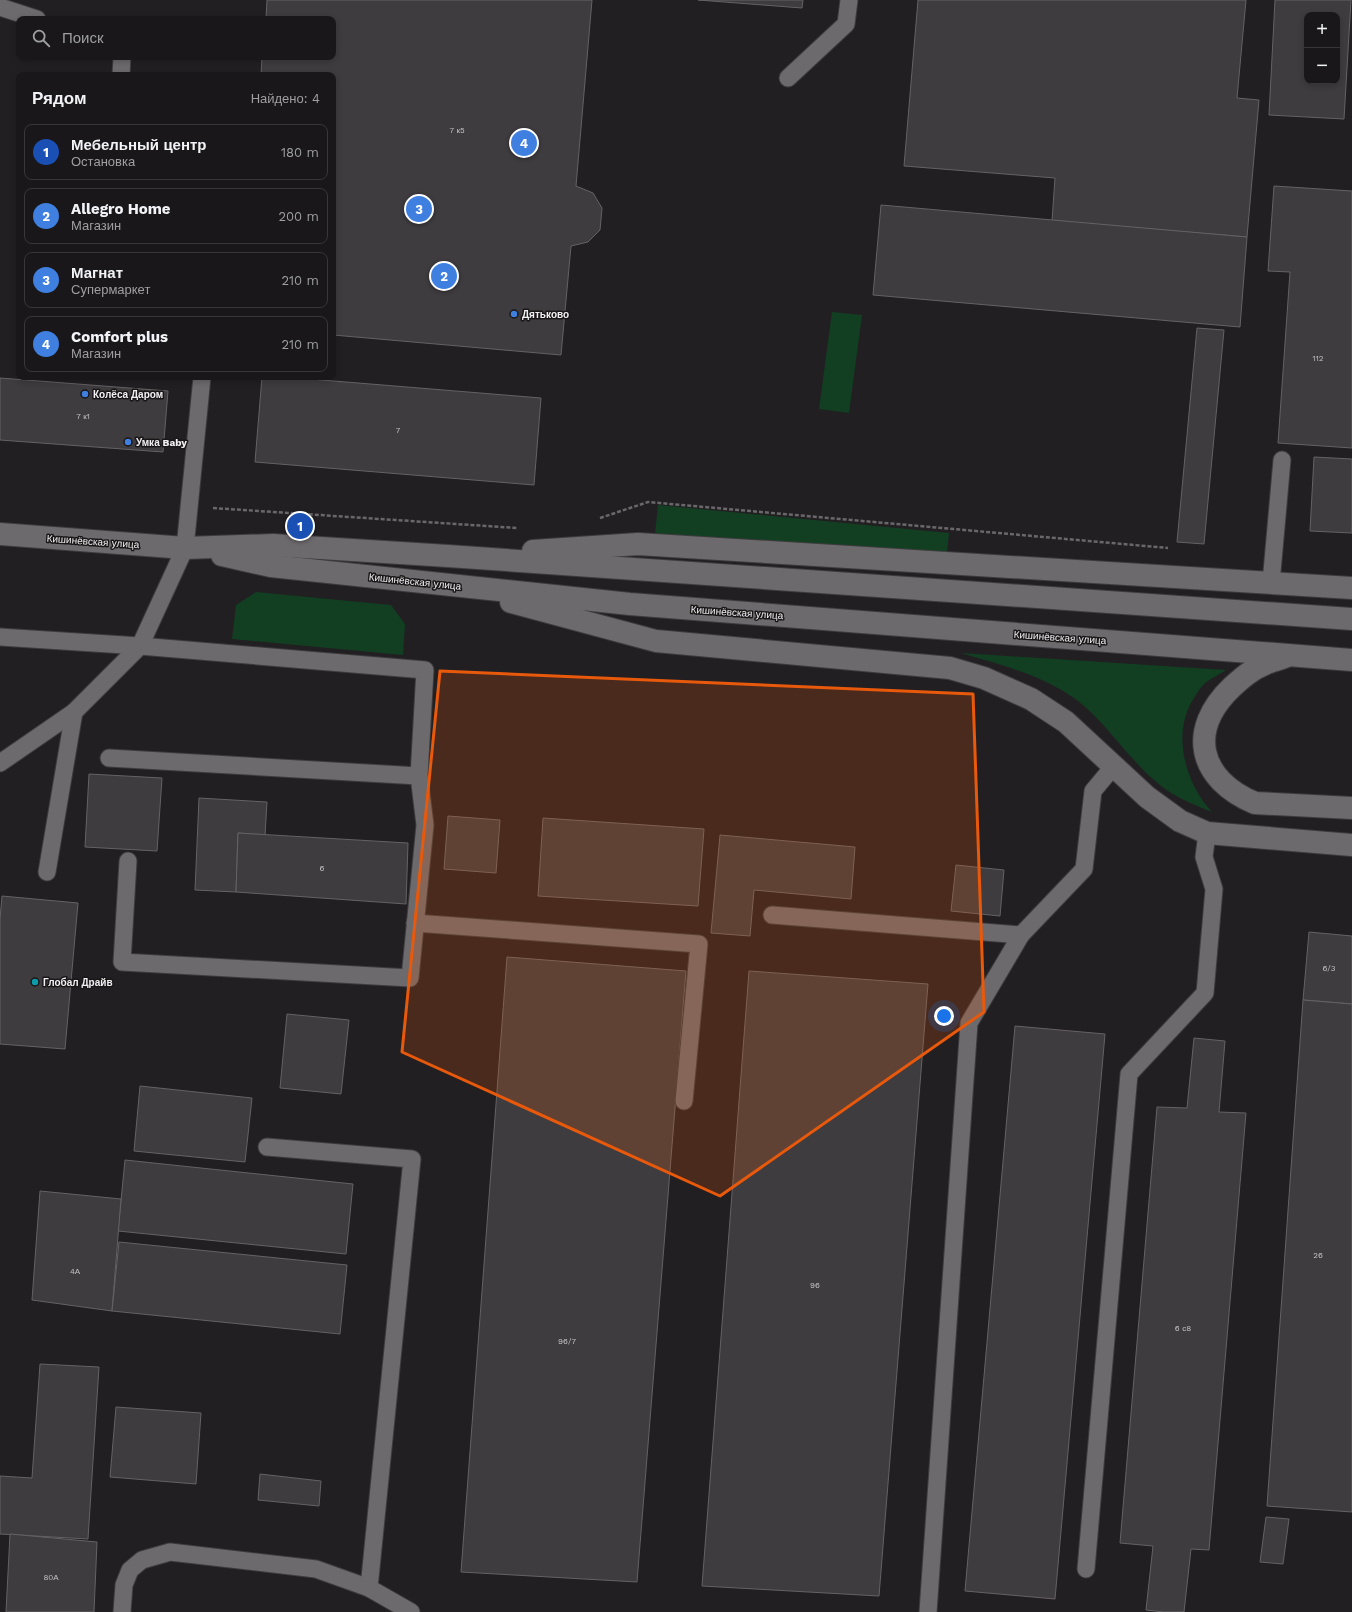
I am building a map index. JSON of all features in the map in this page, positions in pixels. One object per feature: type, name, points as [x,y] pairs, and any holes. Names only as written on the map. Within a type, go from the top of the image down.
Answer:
[{"type":"street","name":"Кишинёвская улица","points":[[0,534],[185,548],[273,546],[448,556],[1352,619]]},
{"type":"street","points":[[448,556],[638,544],[1352,588]]},
{"type":"street","name":"Кишинёвская улица","points":[[185,548],[271,566],[630,604],[1352,660]]},
{"type":"street","points":[[445,585],[656,641],[950,668],[984,678],[1031,699],[1066,722],[1147,797],[1180,821],[1207,833],[1352,846]]},
{"type":"street","points":[[1292,655],[1264,664],[1243,677],[1218,703],[1209,719],[1204,734],[1203,748],[1209,763],[1217,776],[1227,788],[1240,797],[1255,803],[1352,808]]},
{"type":"lane","points":[[788,78],[846,24],[849,0]]},
{"type":"lane","points":[[0,7],[28,16]]},
{"type":"lane","points":[[121,72],[122,60]]},
{"type":"lane","points":[[0,763],[74,712],[140,646],[185,548],[202,380]]},
{"type":"lane","points":[[1271,583],[1282,460]]},
{"type":"lane","points":[[0,637],[140,646],[425,670],[419,776],[425,825],[410,978],[122,962],[128,861]]},
{"type":"lane","points":[[47,872],[74,712]]},
{"type":"lane","points":[[109,758],[419,776]]},
{"type":"lane","points":[[928,1612],[969,1023],[1021,935],[1084,868],[1093,791],[1113,767]]},
{"type":"lane","points":[[1086,1569],[1129,1074],[1205,993],[1214,889],[1204,857],[1207,833]]},
{"type":"lane","points":[[772,915],[1021,935]]},
{"type":"lane","points":[[415,923],[699,944],[684,1101]]},
{"type":"lane","points":[[267,1147],[412,1159],[369,1588]]},
{"type":"lane","points":[[122,1612],[124,1584],[130,1570],[142,1560],[170,1552],[316,1569],[369,1588],[411,1612]]},
{"type":"highlighted area","points":[[440,671],[973,694],[984,1012],[720,1196],[402,1052]]},
{"type":"green space","points":[[832,312],[862,315],[849,413],[819,409]]},
{"type":"green space","points":[[658,505],[949,533],[946,563],[655,534]]},
{"type":"green space","points":[[256,592],[391,605],[405,624],[403,655],[232,639],[236,605]]},
{"type":"green space","points":[[961,653],[1226,670],[1208,681],[1200,688],[1187,712],[1183,726],[1182,742],[1188,772],[1195,787],[1212,812],[1179,797],[1155,781],[1090,711],[1065,692],[1051,684],[1022,672]]},
{"type":"building","points":[[267,0],[592,0],[576,186],[593,193],[602,208],[600,230],[588,242],[571,246],[561,355],[336,335],[336,72],[261,72],[262,60],[336,60],[336,16],[266,16]]},
{"type":"building","points":[[698,0],[803,0],[802,8]]},
{"type":"building","points":[[918,0],[1246,0],[1237,98],[1259,100],[1247,237],[1052,221],[1055,178],[904,166]]},
{"type":"building","points":[[1275,0],[1351,0],[1344,119],[1269,115]]},
{"type":"building","points":[[1274,186],[1352,191],[1352,448],[1278,443],[1290,272],[1268,271]]},
{"type":"building","points":[[881,205],[1247,237],[1240,327],[873,295]]},
{"type":"building","points":[[1197,328],[1224,330],[1204,544],[1177,542]]},
{"type":"building","points":[[0,378],[168,391],[163,452],[0,440]]},
{"type":"building","points":[[262,380],[322,380],[541,398],[534,485],[255,462]]},
{"type":"building","points":[[1314,457],[1352,459],[1352,533],[1310,531]]},
{"type":"building","points":[[89,774],[162,778],[157,851],[85,847]]},
{"type":"building","points":[[199,798],[267,802],[265,835],[238,833],[236,892],[195,890]]},
{"type":"building","points":[[448,816],[500,820],[496,873],[444,869]]},
{"type":"building","points":[[543,818],[704,829],[698,906],[538,896]]},
{"type":"building","points":[[238,833],[408,843],[406,904],[236,892]]},
{"type":"building","points":[[720,835],[855,847],[851,899],[754,890],[750,936],[711,933]]},
{"type":"building","points":[[956,865],[1004,870],[1000,916],[951,911]]},
{"type":"building","name":"Глобал Драйв","points":[[2,896],[78,903],[65,1049],[0,1044],[0,919]]},
{"type":"building","points":[[1309,932],[1352,936],[1352,1004],[1303,1000]]},
{"type":"building","points":[[507,957],[686,971],[637,1582],[461,1572]]},
{"type":"building","points":[[749,971],[928,984],[879,1596],[702,1586]]},
{"type":"building","points":[[1303,1000],[1352,1004],[1352,1512],[1267,1506]]},
{"type":"building","points":[[287,1014],[349,1020],[341,1094],[280,1088]]},
{"type":"building","points":[[1015,1026],[1105,1034],[1055,1599],[965,1591]]},
{"type":"building","points":[[1194,1038],[1225,1041],[1219,1112],[1246,1113],[1209,1550],[1191,1549],[1184,1612],[1164,1612],[1146,1610],[1153,1546],[1120,1543],[1157,1107],[1187,1108]]},
{"type":"building","points":[[140,1086],[252,1098],[245,1162],[134,1151]]},
{"type":"building","points":[[125,1160],[353,1184],[346,1254],[118,1231]]},
{"type":"building","points":[[40,1191],[121,1199],[112,1311],[32,1300]]},
{"type":"building","points":[[119,1242],[347,1265],[340,1334],[112,1311]]},
{"type":"building","points":[[40,1364],[99,1367],[88,1539],[0,1534],[0,1476],[32,1478]]},
{"type":"building","points":[[116,1407],[201,1413],[196,1484],[110,1477]]},
{"type":"building","points":[[260,1474],[321,1481],[319,1506],[258,1500]]},
{"type":"building","points":[[1266,1517],[1289,1519],[1283,1564],[1260,1562]]},
{"type":"building","points":[[10,1534],[97,1542],[94,1612],[6,1612]]},
{"type":"place","name":"Comfort plus","points":[[524,143]]},
{"type":"place","name":"Магнат","points":[[419,209]]},
{"type":"place","name":"Allegro Home","points":[[444,276]]},
{"type":"place","name":"Дятьково","points":[[514,314]]},
{"type":"place","name":"Колёса Даром","points":[[85,394]]},
{"type":"place","name":"Умка Baby","points":[[128,442]]},
{"type":"place","name":"Мебельный центр","points":[[300,526]]},
{"type":"place","name":"Глобал Драйв","points":[[35,982]]}]
